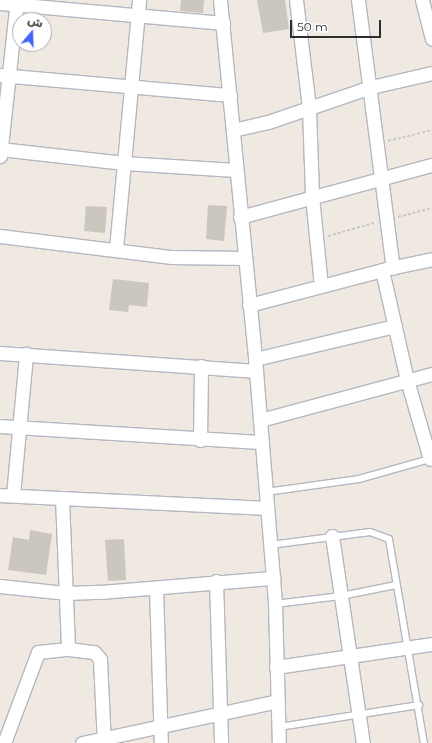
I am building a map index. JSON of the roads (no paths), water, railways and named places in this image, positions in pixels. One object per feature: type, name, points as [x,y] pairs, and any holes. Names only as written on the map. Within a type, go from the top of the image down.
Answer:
[{"type":"street","points":[[116,249],[139,0]]},
{"type":"street","points":[[220,0],[244,258],[256,365],[275,604],[279,743]]},
{"type":"street","points":[[296,0],[309,108],[312,196],[321,286]]},
{"type":"street","points":[[358,0],[371,87],[388,269],[395,326],[407,380],[431,459]]},
{"type":"street","points":[[422,0],[432,39]]},
{"type":"street","points":[[17,2],[4,75],[0,151],[124,163],[236,170]]},
{"type":"street","points":[[0,3],[17,2],[138,16],[223,23]]},
{"type":"street","points":[[233,130],[268,122],[371,87],[432,73]]},
{"type":"street","points":[[4,75],[230,95]]},
{"type":"street","points":[[240,217],[432,164]]},
{"type":"street","points":[[0,236],[172,257],[244,258]]},
{"type":"street","points":[[249,305],[432,259]]},
{"type":"street","points":[[0,352],[201,366],[256,365],[395,326]]},
{"type":"street","points":[[13,495],[26,354]]},
{"type":"street","points":[[200,440],[201,366]]},
{"type":"street","points":[[260,420],[432,374]]},
{"type":"street","points":[[0,426],[200,440],[262,442]]},
{"type":"street","points":[[0,495],[267,508]]},
{"type":"street","points":[[62,498],[68,649]]},
{"type":"street","points":[[332,536],[363,743]]},
{"type":"street","points":[[0,587],[65,593],[156,588],[216,581],[272,578]]},
{"type":"street","points":[[216,581],[221,743]]},
{"type":"street","points":[[156,588],[161,743]]},
{"type":"street","points":[[276,667],[408,646],[432,644]]},
{"type":"street","points":[[4,743],[38,652],[68,649],[94,652],[100,659],[103,741]]},
{"type":"street","points":[[82,743],[103,741],[220,712],[278,701]]},
{"type":"lane","points":[[266,492],[359,479],[431,459]]},
{"type":"lane","points":[[270,545],[370,532],[389,539],[396,586],[419,705],[424,743]]},
{"type":"lane","points":[[275,604],[341,596],[396,586]]},
{"type":"lane","points":[[279,727],[419,705]]}]
